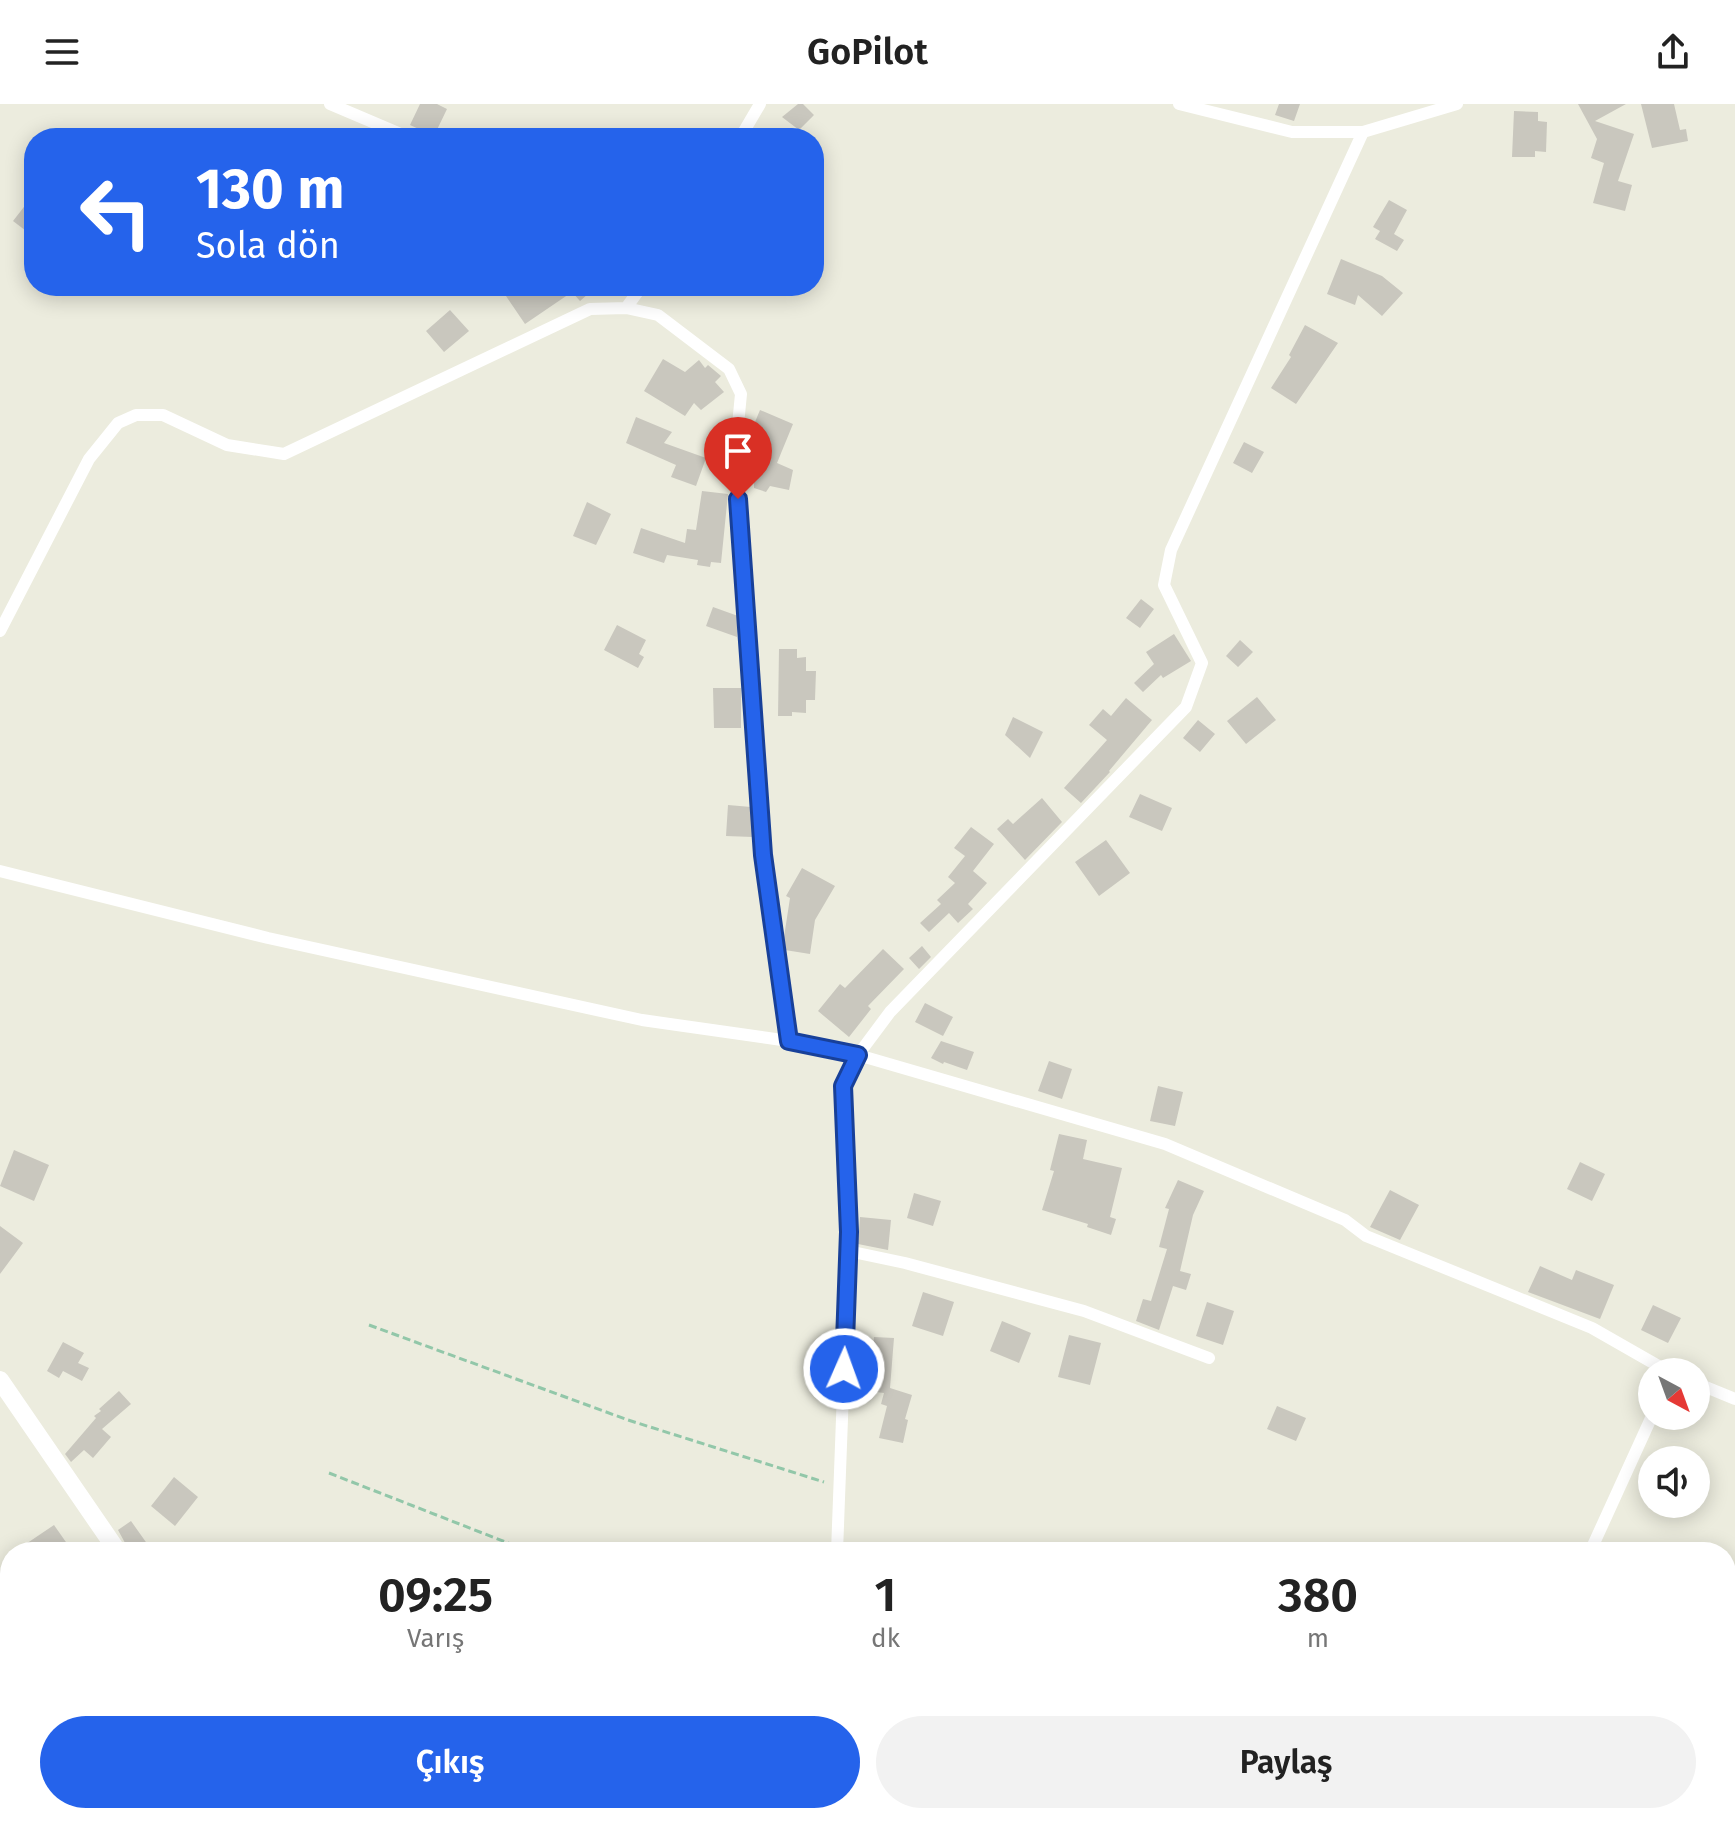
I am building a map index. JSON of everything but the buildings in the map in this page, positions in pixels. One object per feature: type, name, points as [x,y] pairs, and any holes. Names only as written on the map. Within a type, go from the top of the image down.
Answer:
[{"type":"main road","points":[[0,1380],[111,1542]]},
{"type":"street","points":[[330,104],[386,128]]},
{"type":"street","points":[[746,128],[760,104]]},
{"type":"street","points":[[1179,104],[1292,132],[1363,132],[1457,104]]},
{"type":"street","points":[[837,1542],[848,1251],[843,1086],[858,1055],[890,1012],[1186,707],[1202,663],[1164,585],[1171,550],[1363,132]]},
{"type":"street","points":[[626,308],[635,296]]},
{"type":"street","points":[[0,631],[89,459],[118,423],[136,415],[163,415],[227,445],[284,454],[590,309],[626,308],[658,315],[729,369],[741,394],[736,445],[737,485],[763,855],[789,1041]]},
{"type":"street","points":[[0,871],[268,938],[642,1020],[789,1041],[858,1055],[1165,1144],[1345,1220],[1366,1236],[1592,1328],[1644,1358]]},
{"type":"street","points":[[848,1251],[905,1263],[1084,1311],[1209,1358]]},
{"type":"street","points":[[1710,1389],[1735,1399]]},
{"type":"street","points":[[1595,1542],[1646,1430]]},
{"type":"path","points":[[369,1325],[628,1420],[839,1487]]},
{"type":"path","points":[[329,1473],[505,1542]]},
{"type":"route","points":[[738,499],[763,855],[789,1041],[858,1055],[843,1086],[849,1232],[844,1369]]}]
